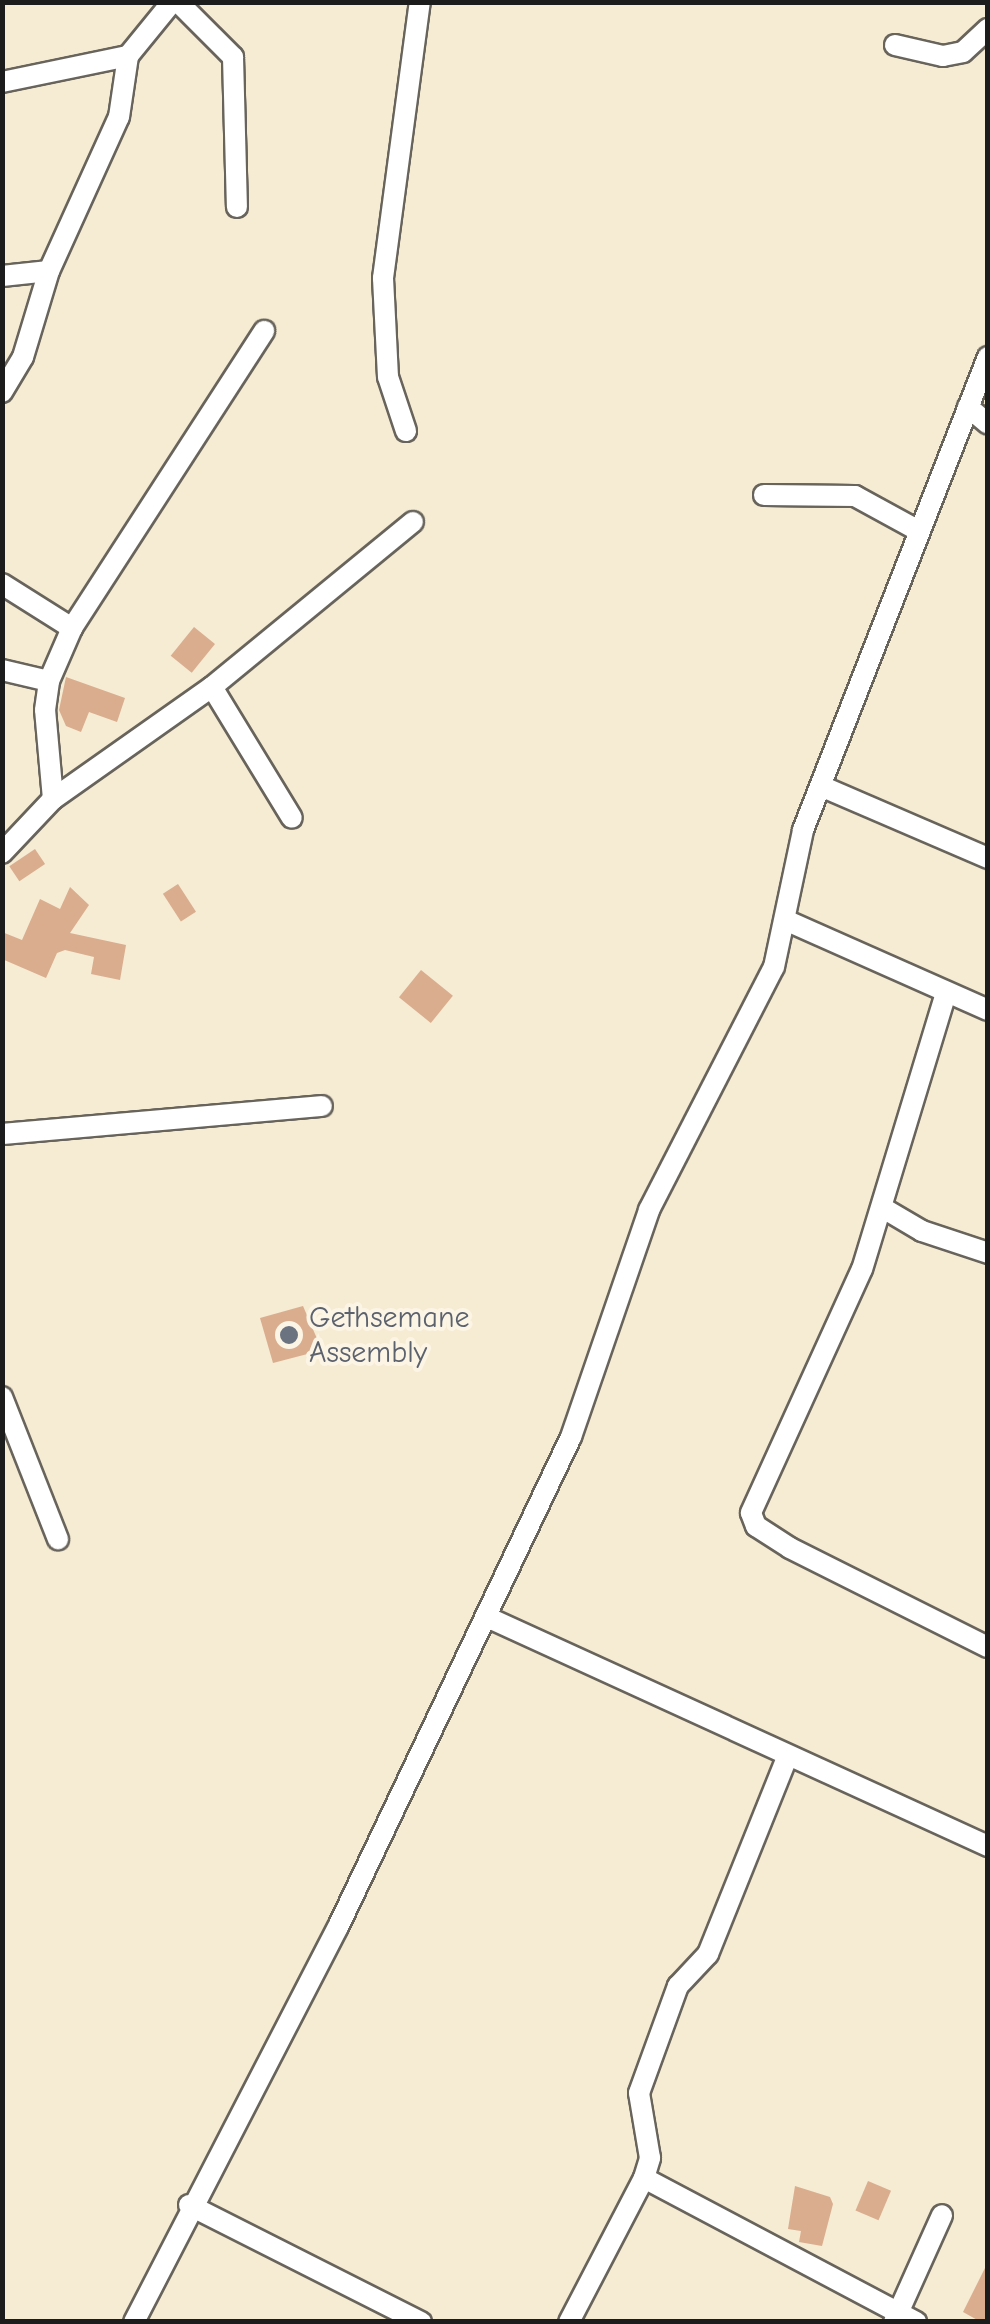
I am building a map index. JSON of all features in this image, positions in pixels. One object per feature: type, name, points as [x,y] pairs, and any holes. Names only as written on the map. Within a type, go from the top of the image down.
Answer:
[{"type":"street","points":[[2,392],[40,317],[49,271],[119,117],[128,56],[175,2],[232,57],[238,207]]},
{"type":"street","points":[[406,431],[388,377],[382,278],[420,2]]},
{"type":"street","points":[[896,45],[943,56],[963,52],[988,29]]},
{"type":"street","points":[[2,82],[128,56]]},
{"type":"street","points":[[2,276],[49,271]]},
{"type":"street","points":[[53,799],[46,736],[49,681],[72,628],[264,331]]},
{"type":"street","points":[[134,2322],[190,2205],[338,1927],[572,1437],[650,1210],[761,1000],[785,920],[803,830],[988,357]]},
{"type":"street","points":[[968,408],[988,424]]},
{"type":"street","points":[[764,495],[854,496],[919,531]]},
{"type":"street","points":[[2,852],[53,799],[212,687],[413,522]]},
{"type":"street","points":[[2,584],[72,628]]},
{"type":"street","points":[[2,670],[49,681]]},
{"type":"street","points":[[212,687],[292,818]]},
{"type":"street","points":[[822,787],[988,858]]},
{"type":"street","points":[[785,920],[838,938],[988,1010]]},
{"type":"street","points":[[946,993],[862,1269],[750,1513],[756,1526],[790,1548],[988,1646]]},
{"type":"street","points":[[2,1134],[322,1106]]},
{"type":"street","points":[[883,1208],[922,1230],[988,1253]]},
{"type":"street","points":[[2,1396],[58,1538]]},
{"type":"street","points":[[488,1618],[988,1846]]},
{"type":"street","points":[[569,2322],[644,2178],[650,2158],[639,2093],[678,1986],[708,1954],[788,1756]]},
{"type":"street","points":[[644,2178],[902,2318],[942,2216]]},
{"type":"street","points":[[190,2205],[421,2322]]},
{"type":"building","points":[[194,627],[215,644],[192,673],[171,656]]},
{"type":"building","points":[[66,677],[125,698],[117,722],[89,712],[81,732],[66,726],[59,710]]},
{"type":"building","points":[[35,849],[45,864],[19,881],[9,866]]},
{"type":"building","points":[[178,884],[196,912],[181,921],[163,894]]},
{"type":"building","points":[[70,887],[89,905],[70,933],[126,945],[120,980],[91,974],[94,957],[65,950],[57,953],[46,978],[2,959],[2,932],[22,940],[40,899],[60,909]]},
{"type":"building","points":[[421,970],[453,996],[431,1023],[399,997]]},
{"type":"building","name":"Gethsemane Assembly","points":[[303,1306],[318,1341],[315,1352],[273,1363],[260,1318]]},
{"type":"building","points":[[868,2181],[891,2191],[879,2220],[855,2210]]},
{"type":"building","points":[[795,2186],[830,2197],[833,2204],[822,2246],[799,2242],[801,2231],[788,2229]]},
{"type":"building","points":[[988,2262],[988,2322],[981,2322],[963,2312]]},
{"type":"place","name":"Gethsemane Assembly","points":[[289,1335]]}]
